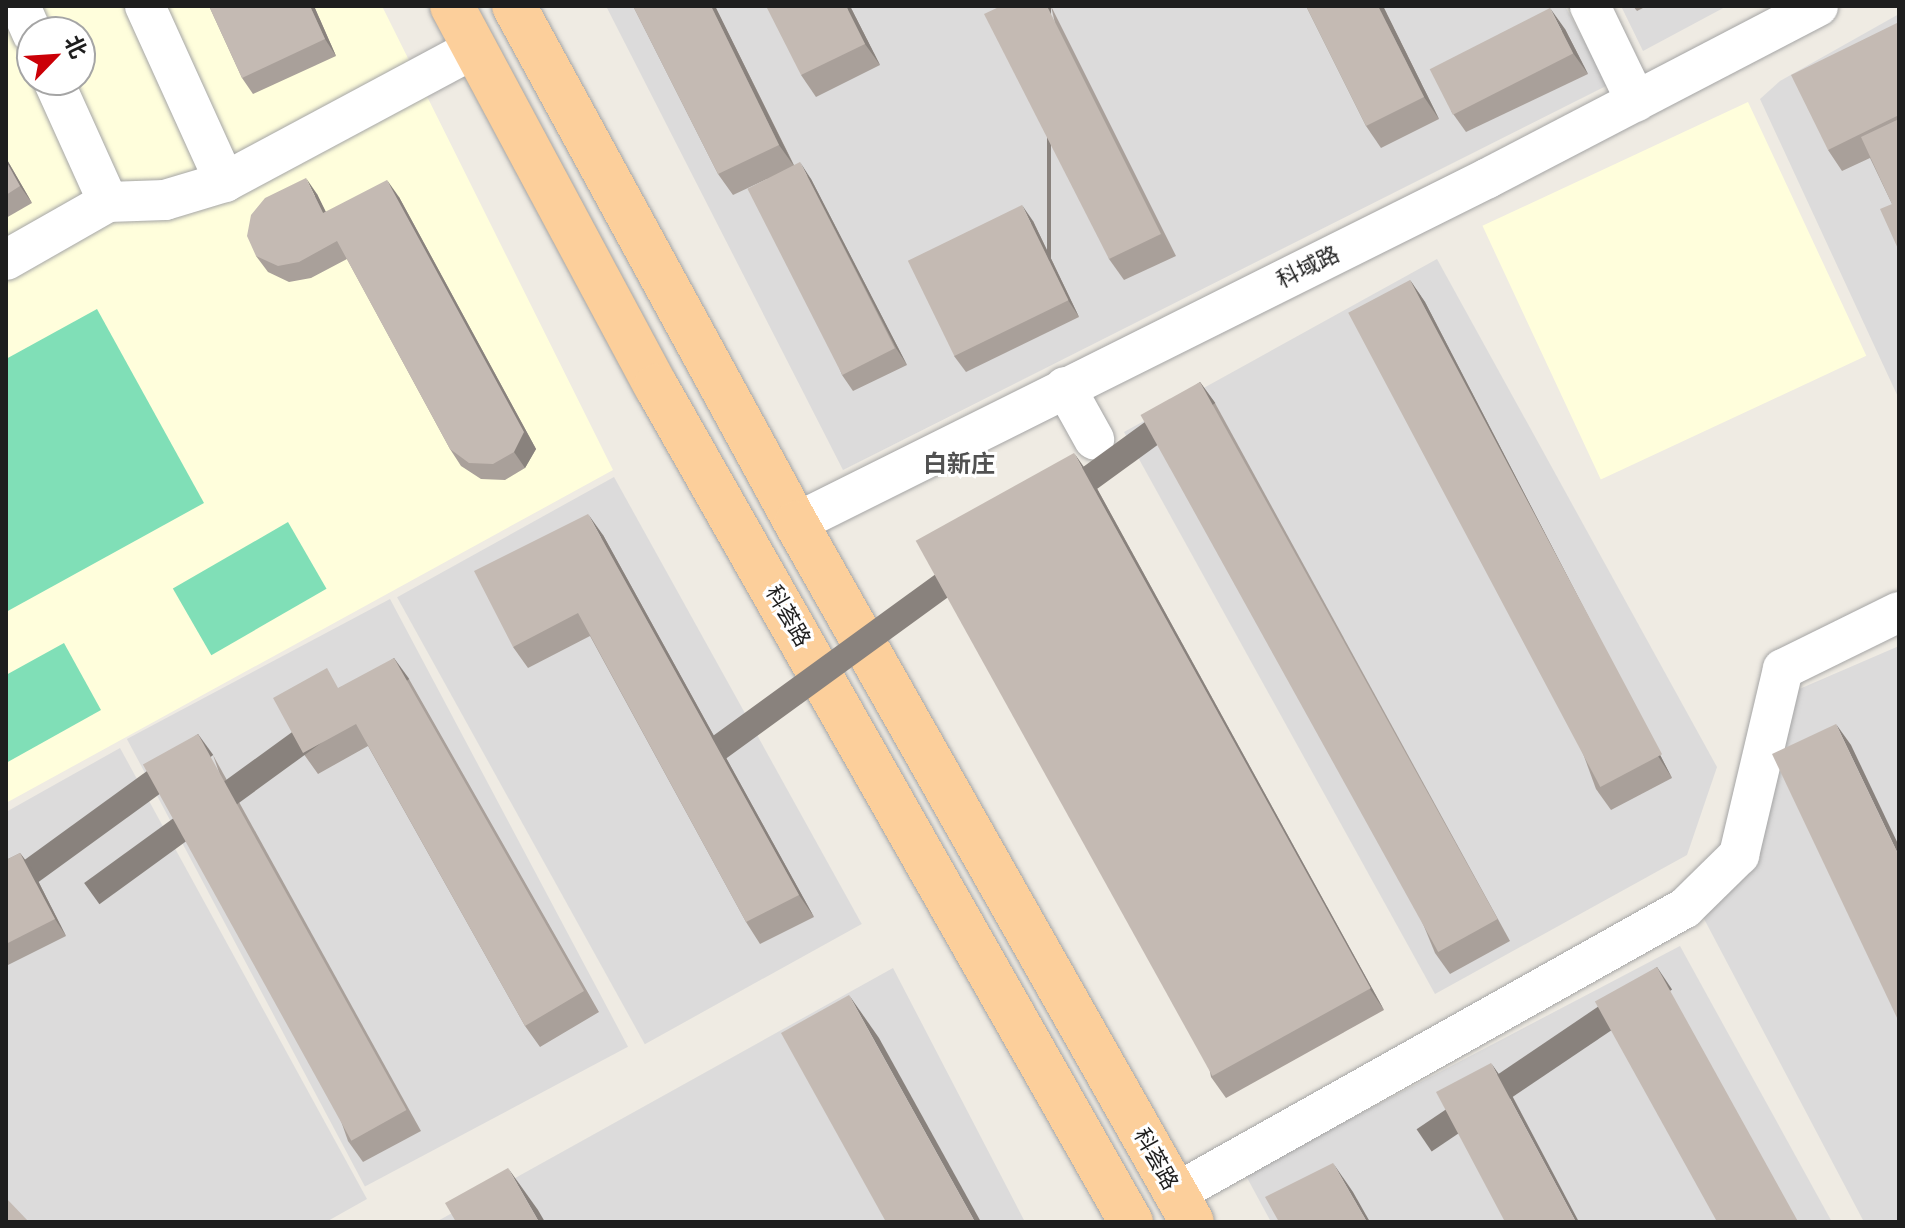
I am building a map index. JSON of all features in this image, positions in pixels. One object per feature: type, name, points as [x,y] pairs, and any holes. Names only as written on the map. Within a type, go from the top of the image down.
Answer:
[{"type":"main road","name":"科荟路","points":[[452,6],[656,386],[1131,1222]]},
{"type":"main road","name":"科荟路","points":[[514,6],[796,523],[1184,1208]]},
{"type":"street","points":[[145,6],[225,182]]},
{"type":"street","points":[[1590,6],[1636,101]]},
{"type":"street","name":"科域路","points":[[796,523],[1636,101],[1818,6]]},
{"type":"street","points":[[6,260],[108,202],[165,200],[225,182],[473,49]]},
{"type":"street","points":[[60,96],[108,202]]},
{"type":"street","points":[[1065,387],[1094,439]]},
{"type":"street","points":[[1184,1208],[1685,908],[1739,855],[1783,669],[1899,612]]},
{"type":"shaded area","points":[[6,6],[382,6],[613,470],[6,803]]},
{"type":"shaded area","points":[[606,6],[1565,6],[1608,85],[843,470]]},
{"type":"shaded area","points":[[1621,6],[1727,6],[1643,51]]},
{"type":"shaded area","points":[[1899,14],[1899,399],[1760,99],[1780,81]]},
{"type":"shaded area","points":[[1748,102],[1866,356],[1601,480],[1482,226]]},
{"type":"shaded area","points":[[1437,259],[1717,767],[1687,855],[1435,994],[1124,432]]},
{"type":"shaded area","points":[[614,477],[862,924],[645,1044],[397,597]]},
{"type":"shaded area","points":[[390,599],[628,1047],[365,1187],[127,739]]},
{"type":"shaded area","points":[[1899,646],[1899,1222],[1864,1222],[1702,915],[1790,693]]},
{"type":"shaded area","points":[[120,748],[367,1199],[326,1222],[6,1222],[6,812]]},
{"type":"shaded area","points":[[1680,946],[1832,1222],[1271,1222],[1245,1174]]},
{"type":"shaded area","points":[[893,968],[1025,1222],[436,1222]]},
{"type":"green space","points":[[97,309],[204,503],[6,612],[6,359]]},
{"type":"green space","points":[[288,522],[326,589],[211,655],[173,588]]},
{"type":"green space","points":[[64,643],[101,710],[6,763],[6,675]]},
{"type":"building","points":[[209,6],[310,6],[325,39],[242,78]]},
{"type":"building","points":[[633,6],[711,6],[779,145],[718,174]]},
{"type":"building","points":[[766,6],[846,6],[865,44],[801,75]]},
{"type":"building","points":[[1001,6],[1047,6],[1161,234],[1109,259],[984,14]]},
{"type":"building","points":[[1306,6],[1378,6],[1424,97],[1366,126]]},
{"type":"building","points":[[1550,8],[1573,53],[1453,115],[1430,69]]},
{"type":"building","points":[[1899,22],[1899,115],[1828,150],[1791,75]]},
{"type":"building","points":[[1899,119],[1899,251],[1880,209],[1892,204],[1861,137]]},
{"type":"building","points":[[6,161],[20,186],[6,195]]},
{"type":"building","points":[[800,162],[895,348],[842,375],[747,189]]},
{"type":"building","points":[[306,178],[323,213],[387,180],[524,432],[514,452],[493,464],[469,463],[450,449],[337,241],[299,262],[278,266],[256,256],[247,236],[251,215],[265,198]]},
{"type":"building","points":[[1022,205],[1068,300],[954,356],[908,261]]},
{"type":"building","points":[[1410,280],[1662,754],[1600,787],[1348,313]]},
{"type":"building","points":[[1200,382],[1498,919],[1438,952],[1141,415]]},
{"type":"building","points":[[1074,453],[1371,988],[1212,1076],[916,541]]},
{"type":"building","points":[[588,514],[799,895],[746,922],[578,613],[513,647],[474,571]]},
{"type":"building","points":[[394,658],[584,991],[525,1026],[356,724],[303,753],[273,698],[327,668],[338,688]]},
{"type":"building","points":[[1836,724],[1899,856],[1899,1022],[1772,754]]},
{"type":"building","points":[[198,734],[406,1110],[351,1141],[143,765]]},
{"type":"building","points":[[20,853],[55,919],[6,944],[6,860]]},
{"type":"building","points":[[1657,967],[1798,1221],[1717,1222],[1595,1001]]},
{"type":"building","points":[[849,995],[975,1222],[886,1222],[781,1033]]},
{"type":"building","points":[[1491,1063],[1576,1222],[1505,1222],[1436,1092]]},
{"type":"building","points":[[1333,1163],[1367,1222],[1279,1222],[1265,1197]]},
{"type":"building","points":[[508,1168],[539,1222],[456,1222],[445,1203]]},
{"type":"building","points":[[6,1198],[29,1222],[6,1222]]},
{"type":"district","name":"白新庄","points":[[959,464]]}]
